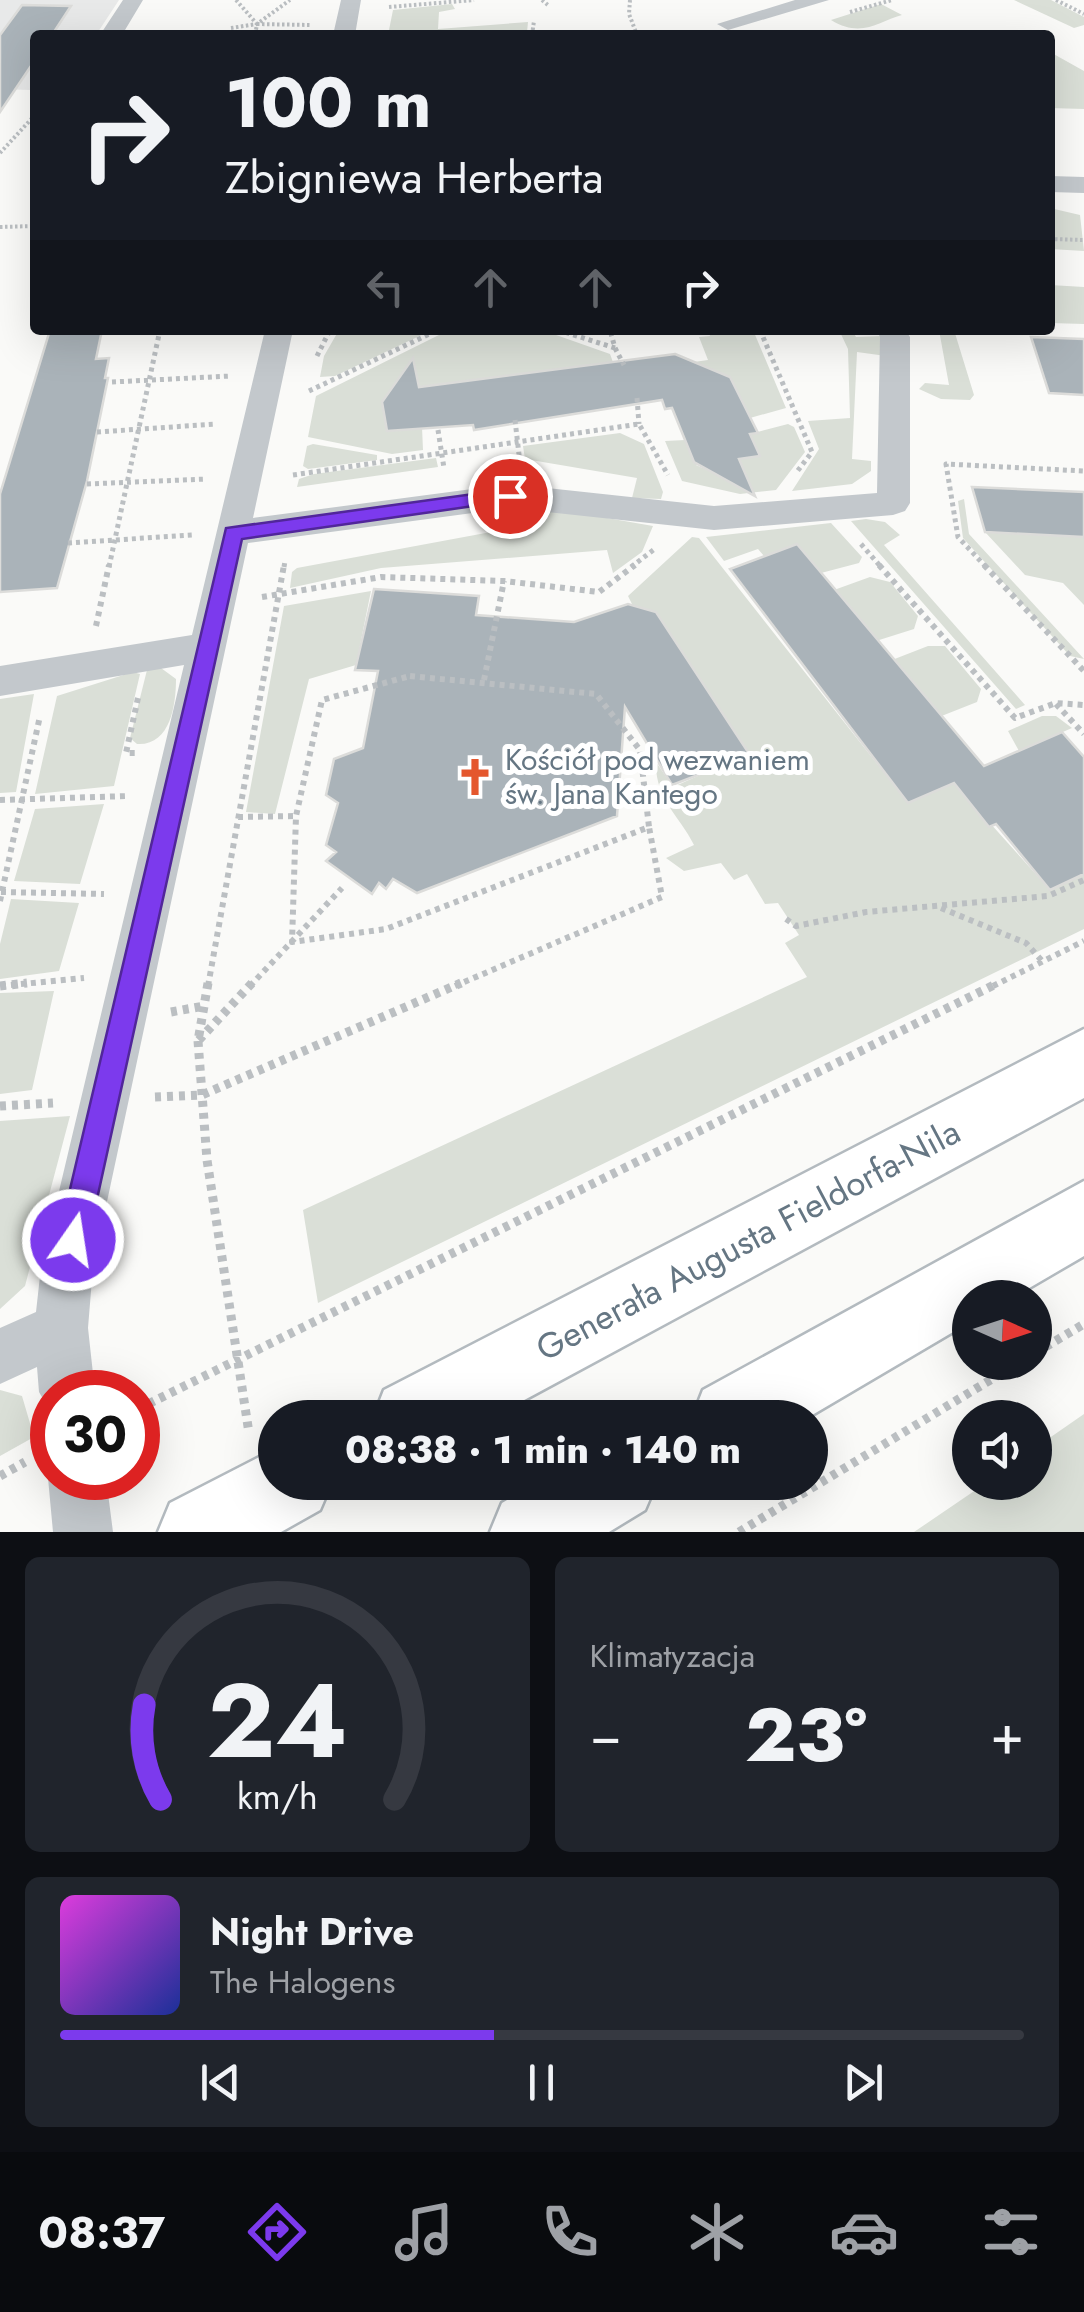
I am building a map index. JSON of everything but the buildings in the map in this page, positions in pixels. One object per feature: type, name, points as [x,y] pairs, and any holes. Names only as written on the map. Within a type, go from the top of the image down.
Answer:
[{"type":"street","points":[[114,30],[134,0]]},
{"type":"street","points":[[345,30],[351,0]]},
{"type":"street","points":[[716,0],[731,30],[819,0]]},
{"type":"street","points":[[1055,184],[1084,186]]},
{"type":"street","points":[[65,1370],[62,1328],[67,1267],[277,335]]},
{"type":"street","points":[[233,533],[510,496],[676,500],[714,518],[894,503],[891,335]]},
{"type":"street","points":[[0,681],[208,647]]},
{"type":"street","name":"Generała Augusta Fieldorfa-Nila","points":[[446,1400],[1084,1062]]},
{"type":"street","points":[[762,1400],[1084,1216]]},
{"type":"street","points":[[0,1356],[62,1328]]},
{"type":"street","points":[[199,1532],[258,1472]]},
{"type":"street","points":[[68,1500],[83,1532]]},
{"type":"street","points":[[530,1532],[586,1500]]},
{"type":"path","points":[[236,0],[257,24]]},
{"type":"path","points":[[256,30],[257,24],[290,0]]},
{"type":"path","points":[[389,7],[474,0]]},
{"type":"path","points":[[542,0],[548,6]]},
{"type":"path","points":[[630,0],[629,14],[635,30]]},
{"type":"path","points":[[1056,0],[1084,14]]},
{"type":"path","points":[[458,1],[462,12]]},
{"type":"path","points":[[533,30],[534,21]]},
{"type":"path","points":[[231,28],[257,24],[345,30]]},
{"type":"path","points":[[0,153],[30,120]]},
{"type":"path","points":[[0,227],[30,226]]},
{"type":"path","points":[[1055,239],[1084,240]]},
{"type":"path","points":[[88,667],[159,335]]},
{"type":"path","points":[[316,359],[328,335]]},
{"type":"path","points":[[309,392],[428,335]]},
{"type":"path","points":[[574,335],[615,348]]},
{"type":"path","points":[[611,335],[624,365]]},
{"type":"path","points":[[762,335],[812,452],[791,480]]},
{"type":"path","points":[[112,382],[269,375]]},
{"type":"path","points":[[306,408],[312,375]]},
{"type":"path","points":[[219,598],[278,597],[381,578],[504,580],[599,592],[651,556],[676,500],[639,424],[638,398]]},
{"type":"path","points":[[515,420],[520,460]]},
{"type":"path","points":[[98,432],[258,421]]},
{"type":"path","points":[[293,475],[639,424]]},
{"type":"path","points":[[438,430],[443,466]]},
{"type":"path","points":[[258,1425],[237,1363],[198,1041],[278,597],[296,456]]},
{"type":"path","points":[[1084,471],[946,464],[958,537],[1084,671]]},
{"type":"path","points":[[87,484],[246,478]]},
{"type":"path","points":[[68,543],[233,533]]},
{"type":"path","points":[[862,546],[1015,718],[1056,703],[1083,706]]},
{"type":"path","points":[[484,680],[504,580]]},
{"type":"path","points":[[49,673],[1,895],[152,895]]},
{"type":"path","points":[[105,1099],[202,1095],[662,897],[640,750],[596,694],[484,680],[410,676],[322,700],[296,816],[292,942]]},
{"type":"path","points":[[1056,703],[1084,734]]},
{"type":"path","points":[[0,800],[175,795]]},
{"type":"path","points":[[238,817],[273,820],[296,816]]},
{"type":"path","points":[[292,942],[386,930],[649,826]]},
{"type":"path","points":[[786,919],[796,926],[817,925],[866,912],[1048,896],[1084,880]]},
{"type":"path","points":[[198,1041],[342,888]]},
{"type":"path","points":[[940,908],[1026,942],[1043,962]]},
{"type":"path","points":[[160,1398],[1084,942]]},
{"type":"path","points":[[0,986],[135,973]]},
{"type":"path","points":[[1052,1344],[1084,1324]]},
{"type":"path","points":[[739,1532],[990,1380]]},
{"type":"path","points":[[0,1476],[30,1472]]},
{"type":"shaded area","points":[[0,0],[119,0],[99,30],[30,30],[30,90],[0,89]]},
{"type":"shaded area","points":[[1014,0],[1051,0],[1084,17],[1084,25],[1074,28]]},
{"type":"shaded area","points":[[452,4],[455,9],[439,12],[438,29],[528,22],[527,30],[389,30],[393,10]]},
{"type":"shaded area","points":[[881,4],[902,15],[861,28],[831,20]]},
{"type":"shaded area","points":[[1055,55],[1084,71],[1084,109],[1055,108]]},
{"type":"shaded area","points":[[1055,209],[1080,215],[1084,251],[1055,249]]},
{"type":"shaded area","points":[[1055,285],[1084,287],[1084,324],[1055,323]]},
{"type":"shaded area","points":[[336,335],[421,335],[335,376],[320,377],[324,356]]},
{"type":"shaded area","points":[[439,335],[556,335],[610,354],[614,365],[586,365],[575,375],[572,367],[499,377],[422,427],[423,450],[392,454],[308,437],[316,396]]},
{"type":"shaded area","points":[[755,335],[786,408],[750,418],[694,362],[708,360],[699,337]]},
{"type":"shaded area","points":[[841,335],[882,336],[886,356],[857,352],[852,459],[871,461],[871,471],[852,484],[792,491],[819,449],[808,421],[850,418],[848,349]]},
{"type":"shaded area","points":[[940,335],[956,335],[974,395],[970,400],[941,399],[919,389],[925,383],[949,385]]},
{"type":"shaded area","points":[[788,424],[794,427],[805,452],[776,490],[740,494],[682,481],[665,441],[685,440],[692,457],[702,464],[696,465],[714,473],[742,469],[739,459],[759,456],[750,434]]},
{"type":"shaded area","points":[[620,433],[644,444],[663,492],[661,499],[632,498],[637,478],[525,459],[523,446]]},
{"type":"shaded area","points":[[307,446],[377,455],[377,460],[308,469],[303,466]]},
{"type":"shaded area","points":[[436,458],[438,467],[297,487],[299,479],[314,474]]},
{"type":"shaded area","points":[[964,499],[969,534],[1084,659],[1070,656],[963,538],[958,501]]},
{"type":"shaded area","points":[[544,507],[653,526],[642,552],[613,573],[607,550],[381,568],[290,588],[292,572],[297,568],[491,532],[486,509]]},
{"type":"shaded area","points":[[851,521],[885,522],[900,535],[884,545],[1025,705],[1016,709]]},
{"type":"shaded area","points":[[831,523],[862,557],[859,563],[821,573],[764,556],[758,549],[724,561],[706,537]]},
{"type":"shaded area","points":[[985,532],[1084,537],[1084,605],[1063,583],[1025,575]]},
{"type":"shaded area","points":[[692,537],[699,538],[908,803],[954,783],[1050,890],[1084,874],[1084,929],[318,1303],[303,1210],[807,977],[785,943],[799,935],[778,903],[765,904],[747,874],[734,880],[721,863],[684,871],[666,858],[694,845],[664,797],[656,762],[673,787],[725,764],[732,775],[756,765],[656,613],[633,606],[628,596]]},
{"type":"shaded area","points":[[870,577],[890,582],[918,616],[914,629],[876,641],[834,590]]},
{"type":"shaded area","points":[[371,591],[356,665],[309,679],[275,814],[246,812],[284,606]]},
{"type":"shaded area","points":[[928,646],[945,646],[981,689],[977,702],[939,717],[892,660]]},
{"type":"shaded area","points":[[161,668],[176,679],[169,722],[157,738],[137,744],[130,738],[147,670]]},
{"type":"shaded area","points":[[133,672],[140,674],[114,786],[35,794],[57,696]]},
{"type":"shaded area","points":[[34,694],[16,792],[0,793],[0,699]]},
{"type":"shaded area","points":[[1042,716],[1056,716],[1072,728],[1019,751],[1008,731]]},
{"type":"shaded area","points":[[104,804],[80,884],[14,881],[35,809]]},
{"type":"shaded area","points":[[11,899],[79,903],[59,971],[0,979],[0,944]]},
{"type":"shaded area","points":[[54,991],[32,1090],[0,1094],[0,993]]},
{"type":"shaded area","points":[[70,1116],[25,1286],[0,1309],[0,1121]]},
{"type":"shaded area","points":[[0,1390],[22,1396],[30,1439],[0,1456]]},
{"type":"shaded area","points":[[1084,1414],[1084,1532],[914,1532],[961,1500],[1052,1500],[1052,1436]]},
{"type":"place","name":"Kościół pod wezwaniem św. Jana Kantego","points":[[475,777]]},
{"type":"route","points":[[73,1240],[233,533],[510,496]]}]
